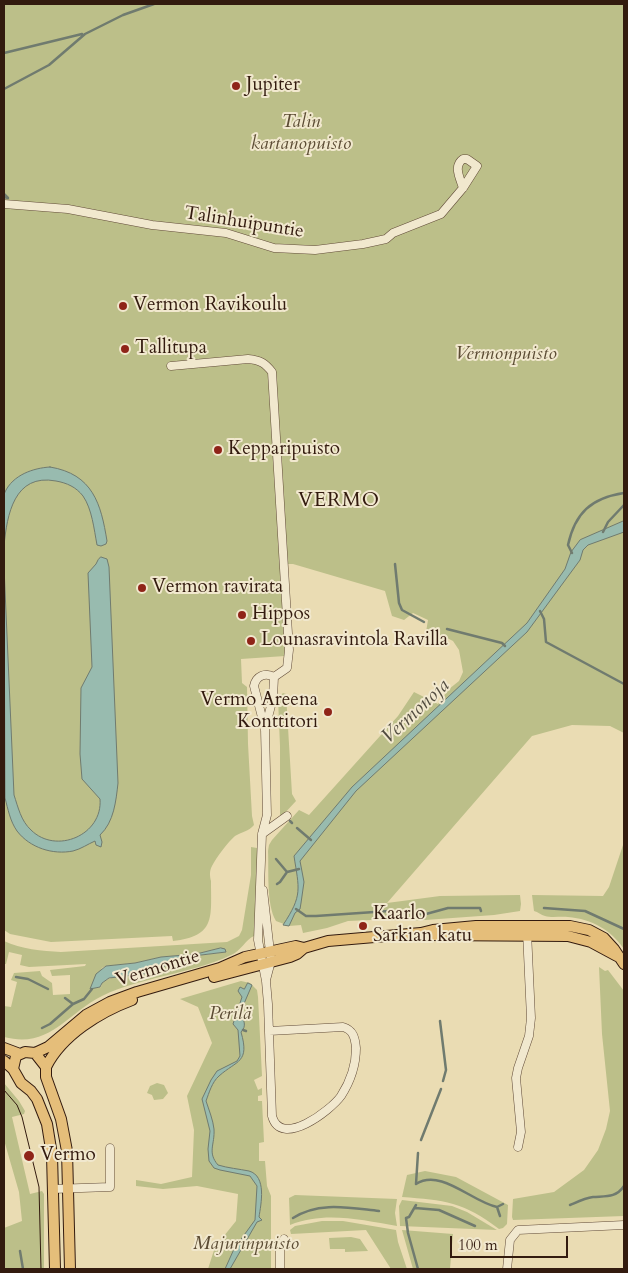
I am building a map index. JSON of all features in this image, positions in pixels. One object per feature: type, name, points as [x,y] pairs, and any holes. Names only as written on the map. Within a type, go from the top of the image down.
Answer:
[{"type":"main road","name":"Vermontie","points":[[46,1072],[50,1058],[66,1039],[114,1008],[296,946],[304,948],[338,940],[421,933],[434,936],[526,930],[580,938],[595,944],[622,961]]},
{"type":"main road","name":"Vermontie","points":[[35,1052],[48,1046],[86,1015],[110,1002],[137,992],[220,968],[245,957],[265,957]]},
{"type":"main road","points":[[4,1048],[20,1054],[35,1052],[46,1072],[61,1119],[67,1151],[70,1269]]},
{"type":"main road","points":[[13,1069],[14,1062],[20,1054]]},
{"type":"main road","points":[[4,1061],[13,1069],[17,1078],[37,1099],[47,1124],[52,1155],[55,1269]]},
{"type":"main road","points":[[25,1085],[39,1085],[43,1082],[46,1072]]},
{"type":"street","name":"Talinhuipuntie","points":[[4,204],[68,209],[168,228],[226,233],[274,248],[315,250],[386,239],[393,233],[441,214],[463,188]]},
{"type":"street","points":[[170,366],[248,359],[266,364],[272,372],[289,635],[287,668],[274,677]]},
{"type":"street","points":[[269,1031],[343,1027],[351,1031],[355,1039],[356,1053],[352,1072],[340,1096],[322,1114],[308,1123],[295,1128],[282,1128],[273,1120],[266,981],[262,878],[262,834],[267,815],[265,729],[254,686],[256,680],[262,675],[269,674],[274,677]]},
{"type":"street","points":[[265,729],[273,698],[274,677]]},
{"type":"street","points":[[262,834],[288,816]]},
{"type":"street","points":[[518,1147],[521,1132],[516,1078],[529,1036],[531,1018],[526,930]]},
{"type":"street","points":[[53,1189],[110,1187],[110,1148]]},
{"type":"street","points":[[507,1269],[510,1240],[518,1230],[624,1225]]},
{"type":"street","points":[[280,1269],[280,1246],[284,1239]]},
{"type":"green space","points":[[4,4],[624,4],[624,733],[610,726],[572,725],[532,736],[387,903],[440,896],[520,895],[520,911],[494,915],[411,921],[394,919],[348,921],[303,933],[301,925],[289,926],[276,921],[271,906],[269,887],[268,851],[272,840],[299,810],[309,815],[398,716],[414,692],[438,704],[449,689],[459,681],[463,672],[459,650],[453,641],[443,636],[429,635],[426,632],[428,620],[413,613],[404,620],[392,616],[385,591],[293,564],[280,564],[285,656],[241,659],[242,683],[247,687],[248,744],[254,825],[232,839],[211,868],[210,915],[204,930],[187,939],[173,941],[172,936],[51,942],[10,934],[4,930]]},
{"type":"green space","points":[[283,693],[286,694],[292,794],[296,801],[283,815],[280,815],[278,698]]},
{"type":"green space","points":[[624,842],[624,949],[613,936],[593,923],[577,918],[548,917],[534,911],[532,895],[603,896],[609,887]]},
{"type":"green space","points":[[251,847],[257,848],[254,936],[235,953],[199,967],[133,984],[102,996],[89,1003],[57,1028],[46,1034],[34,1038],[20,1039],[4,1037],[4,1006],[11,1007],[17,982],[11,980],[14,973],[40,971],[42,976],[52,983],[53,995],[70,994],[70,975],[52,976],[50,970],[85,966],[86,964],[29,967],[20,965],[22,955],[9,952],[6,964],[4,964],[4,941],[24,948],[61,952],[227,942],[239,936],[242,930],[251,875]],"holes":[[[221,948],[225,952],[184,958],[143,975],[112,978],[102,983],[101,987],[93,988],[102,968],[106,966],[135,963],[161,957],[196,954]]]},
{"type":"green space","points":[[599,967],[605,971],[608,970],[624,991],[624,1216],[513,1220],[513,1199],[554,1192],[584,1170],[598,1150],[606,1129],[610,1111],[602,1034]]},
{"type":"green space","name":"Perilä","points":[[241,981],[250,983],[257,990],[258,997],[262,1076],[254,1080],[258,1090],[262,1088],[262,1095],[258,1096],[258,1101],[262,1101],[264,1142],[259,1143],[259,1161],[265,1161],[267,1186],[271,1196],[271,1269],[208,1269],[215,1247],[236,1221],[238,1194],[197,1186],[163,1189],[136,1186],[136,1180],[161,1184],[192,1177],[194,1130],[187,1096],[212,1043],[198,1007],[180,999]]},
{"type":"green space","points":[[4,1083],[25,1111],[24,1114],[12,1117],[30,1194],[42,1191],[44,1194],[44,1269],[4,1269],[4,1228],[22,1221],[19,1192],[4,1140]]},
{"type":"green space","points":[[157,1083],[164,1085],[168,1093],[163,1099],[154,1100],[152,1095],[147,1093],[150,1086]]},
{"type":"green space","points":[[425,1171],[456,1177],[508,1205],[507,1224],[499,1229],[475,1213],[453,1204],[430,1199],[402,1197],[407,1175]]},
{"type":"green space","points":[[295,1195],[397,1199],[395,1213],[397,1226],[343,1218],[316,1218],[290,1225],[289,1198]]},
{"type":"green space","points":[[402,1200],[452,1206],[467,1212],[497,1230],[400,1226],[399,1206]]},
{"type":"green space","points":[[322,1221],[343,1221],[396,1230],[407,1269],[391,1269],[366,1230],[291,1234],[290,1230],[295,1226]]},
{"type":"green space","points":[[402,1230],[453,1234],[450,1269],[413,1269]]},
{"type":"green space","points":[[351,1237],[360,1239],[368,1251],[345,1252],[345,1249],[330,1249],[329,1238]]},
{"type":"water","points":[[50,467],[76,476],[92,493],[102,515],[106,544],[97,545],[91,513],[80,493],[64,483],[42,480],[31,483],[15,499],[7,522],[4,546],[3,510],[5,492],[13,481],[24,473]]},
{"type":"water","points":[[624,521],[624,532],[588,545],[583,550],[580,560],[527,632],[356,791],[300,861],[304,882],[300,909],[295,913],[289,926],[283,925],[297,899],[298,884],[294,856],[352,787],[527,623],[565,569],[571,552],[580,540]]},
{"type":"water","points":[[101,557],[107,559],[109,567],[118,783],[115,804],[111,818],[100,835],[101,847],[96,845],[95,841],[73,851],[50,851],[35,846],[22,837],[11,819],[5,798],[4,567],[14,795],[22,818],[31,830],[41,837],[53,841],[65,841],[86,831],[94,823],[99,812],[100,799],[82,779],[80,754],[81,688],[92,667],[88,573]]},
{"type":"water","points":[[221,948],[225,949],[226,952],[193,956],[173,961],[160,969],[144,974],[109,978],[100,987],[90,989],[96,974],[106,966],[135,963],[161,957],[196,954]]},
{"type":"water","points":[[248,983],[252,985],[240,1013],[244,1023],[241,1032],[243,1055],[240,1060],[217,1078],[206,1101],[214,1129],[213,1156],[218,1165],[255,1174],[261,1184],[259,1217],[262,1220],[257,1222],[230,1269],[225,1269],[234,1249],[255,1220],[257,1186],[250,1176],[214,1168],[209,1161],[210,1131],[202,1099],[217,1071],[237,1061],[240,1056],[238,1030],[233,1024],[242,997],[238,991],[240,987],[244,989]]},
{"type":"waterway","points":[[4,89],[49,65],[85,34],[123,15],[154,4]]},
{"type":"waterway","points":[[4,53],[82,34]]},
{"type":"waterway","points":[[4,194],[8,198],[4,197]]},
{"type":"waterway","points":[[572,553],[568,545],[571,534],[575,524],[586,509],[602,499],[624,493]]},
{"type":"waterway","name":"Vermonoja","points":[[603,532],[608,522],[624,505]]},
{"type":"waterway","points":[[395,564],[399,603],[402,610],[424,622]]},
{"type":"waterway","points":[[540,611],[544,619],[546,642],[624,684]]},
{"type":"waterway","points":[[447,629],[502,643],[505,646]]},
{"type":"waterway","points":[[297,828],[311,840]]},
{"type":"waterway","points":[[276,859],[287,872]]},
{"type":"waterway","points":[[277,884],[287,872],[299,869]]},
{"type":"waterway","points":[[296,909],[306,916],[389,911],[426,914],[448,908],[480,908],[481,911]]},
{"type":"waterway","points":[[544,908],[585,911],[624,929]]},
{"type":"waterway","points":[[16,977],[28,979],[48,989]]},
{"type":"waterway","points":[[42,1028],[50,1024],[73,1004],[84,999],[92,989]]},
{"type":"waterway","points":[[65,998],[73,1004]]},
{"type":"waterway","points":[[440,1021],[446,1070],[443,1081]]},
{"type":"waterway","points":[[421,1140],[441,1089]]},
{"type":"waterway","points":[[416,1184],[418,1153]]},
{"type":"waterway","points":[[416,1184],[426,1180],[436,1180],[446,1183],[487,1204],[497,1207],[503,1204]]},
{"type":"waterway","points":[[570,1205],[581,1200],[618,1193],[624,1186]]},
{"type":"waterway","points":[[416,1205],[409,1217],[406,1218],[418,1269]]},
{"type":"waterway","points":[[293,1218],[313,1209],[335,1207],[379,1211]]},
{"type":"waterway","points":[[497,1207],[500,1216]]},
{"type":"waterway","points":[[415,1208],[439,1210],[475,1226]]},
{"type":"waterway","points":[[20,1251],[23,1269]]},
{"type":"tram line","points":[[4,1090],[17,1105],[22,1117],[39,1187],[41,1269]]},
{"type":"place","name":"Jupiter","points":[[236,86]]},
{"type":"place","name":"Vermon Ravikoulu","points":[[123,306]]},
{"type":"place","name":"Tallitupa","points":[[125,349]]},
{"type":"place","name":"Kepparipuisto","points":[[218,450]]},
{"type":"place","name":"Vermon ravirata","points":[[142,588]]},
{"type":"place","name":"Hippos","points":[[242,615]]},
{"type":"place","name":"Lounasravintola Ravilla","points":[[251,641]]},
{"type":"place","name":"Vermo Areena Konttitori","points":[[328,712]]},
{"type":"place","name":"Kaarlo Sarkian katu","points":[[363,926]]},
{"type":"place","name":"Vermo","points":[[29,1156]]},
{"type":"district","name":"VERMO","points":[[339,501]]},
{"type":"park label","name":"Talin kartanopuisto","points":[[301,134]]},
{"type":"park label","name":"Vermonpuisto","points":[[506,355]]},
{"type":"park label","name":"Majurinpuisto","points":[[246,1245]]}]
